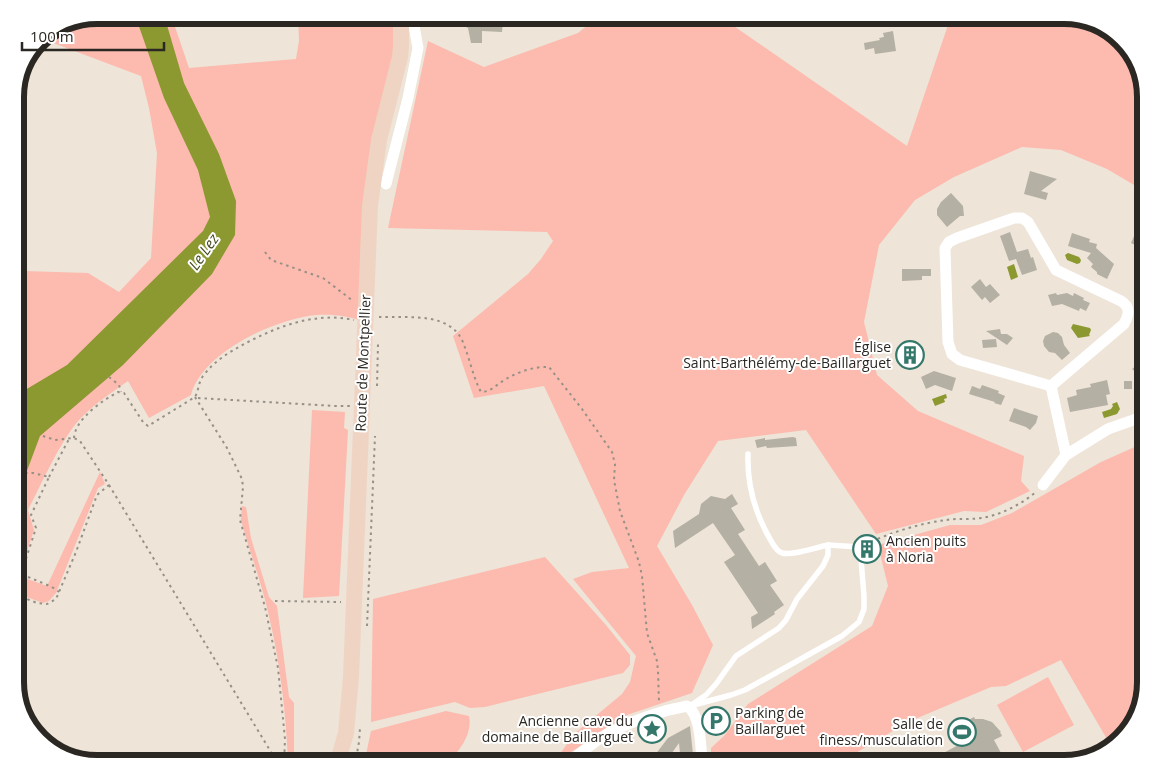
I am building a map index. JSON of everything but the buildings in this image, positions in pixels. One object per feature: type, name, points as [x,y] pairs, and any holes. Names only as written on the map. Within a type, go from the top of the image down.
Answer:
[{"type":"main road","name":"Route de Montpellier","points":[[340,755],[346,733],[351,677],[361,406],[372,320],[366,300],[370,206],[380,140],[400,52],[402,24]]},
{"type":"main road","name":"Route de Montpellier","points":[[329,755],[347,713]]},
{"type":"street","points":[[386,184],[404,116],[418,48],[414,24]]},
{"type":"street","points":[[1014,218],[1022,218],[1028,222],[1056,270],[1126,304],[1129,310],[1124,324],[1051,386],[964,362],[952,354],[948,342],[945,255],[945,248],[949,242],[986,226],[1014,218]]},
{"type":"street","points":[[1051,386],[1066,455]]},
{"type":"street","points":[[1043,485],[1066,455],[1108,429],[1137,419]]},
{"type":"street","points":[[579,755],[608,734],[633,722],[684,706],[690,706],[698,725],[701,755]]},
{"type":"lane","points":[[690,706],[745,690],[842,636],[859,622],[864,609],[860,547],[828,546],[788,554],[778,551],[766,532],[753,497],[748,454]]},
{"type":"lane","points":[[690,706],[716,684],[736,656],[779,628],[786,620],[797,599],[823,566],[828,554],[828,546]]},
{"type":"path","points":[[265,252],[271,260],[323,278],[353,301],[366,300]]},
{"type":"path","points":[[110,377],[127,397],[145,425],[148,426],[195,397],[202,378],[219,359],[235,349],[272,330],[294,322],[326,317],[372,320],[428,318],[447,323],[458,332],[464,342],[481,392],[487,392],[506,378],[539,366],[549,367],[582,409],[612,452],[615,464],[614,480],[620,511],[639,562],[642,576],[647,633],[658,671],[659,713]]},
{"type":"path","points":[[74,438],[78,426],[96,407],[108,397],[121,392]]},
{"type":"path","points":[[195,397],[200,400],[361,406]]},
{"type":"path","points":[[195,397],[227,448],[242,479],[240,520],[265,607],[278,668],[285,739],[284,755]]},
{"type":"path","points":[[40,434],[55,440],[74,438],[80,441],[109,485],[273,755]]},
{"type":"path","points":[[24,565],[36,528],[31,515],[69,438]]},
{"type":"path","points":[[25,473],[49,477]]},
{"type":"path","points":[[24,599],[27,598],[37,603],[47,604],[56,598],[76,552],[97,495],[109,485]]},
{"type":"path","points":[[860,547],[878,538],[940,521],[981,518],[996,514],[1026,500],[1043,485]]},
{"type":"path","points":[[24,575],[59,592]]},
{"type":"path","points":[[275,601],[353,602]]},
{"type":"shaded area","points":[[174,24],[189,68],[296,59],[299,41],[298,24],[398,24],[379,140],[365,322],[341,316],[316,315],[281,323],[261,331],[242,340],[209,365],[198,379],[191,395],[149,418],[128,381],[85,414],[65,439],[28,510],[34,530],[24,561],[24,271],[88,273],[119,292],[151,258],[157,153],[141,76],[49,41],[69,29],[83,25]]},
{"type":"shaded area","points":[[589,24],[731,24],[907,146],[947,28],[947,24],[1074,24],[1083,26],[1105,36],[1116,45],[1132,69],[1137,87],[1137,187],[1107,169],[1061,150],[1022,147],[954,177],[915,200],[879,245],[864,322],[877,375],[918,411],[1024,456],[1021,481],[1030,491],[986,512],[964,511],[876,534],[806,430],[718,441],[684,495],[657,546],[713,645],[692,693],[627,715],[567,755],[559,755],[574,734],[622,694],[630,682],[636,656],[573,579],[592,572],[629,568],[544,386],[474,398],[453,336],[528,274],[553,241],[547,232],[388,228],[428,41],[484,67],[578,33]]},
{"type":"shaded area","points":[[312,410],[345,412],[344,428],[348,430],[339,596],[303,598]]},
{"type":"shaded area","points":[[1137,446],[1137,692],[1125,723],[1108,741],[1061,660],[1006,686],[991,687],[908,722],[852,755],[711,755],[711,748],[724,736],[748,704],[872,626],[888,586],[878,545],[950,525],[981,525],[1012,513],[1101,462]]},
{"type":"shaded area","points":[[100,472],[105,484],[98,488],[56,593],[49,601],[43,603],[24,596],[24,578],[47,586]]},
{"type":"shaded area","points":[[242,506],[246,507],[251,538],[269,597],[277,606],[289,697],[294,703],[294,755],[288,755],[282,686],[276,649],[265,600],[241,520]]},
{"type":"shaded area","points":[[545,557],[606,625],[630,655],[630,665],[623,673],[485,707],[470,708],[455,702],[371,722],[373,599]]},
{"type":"shaded area","points":[[1048,677],[1074,725],[1023,752],[997,705]]},
{"type":"shaded area","points":[[446,711],[469,716],[470,723],[467,736],[454,755],[366,755],[371,731]]},
{"type":"water","name":"Le Lez","points":[[138,24],[167,24],[184,83],[219,154],[236,201],[235,235],[212,274],[123,365],[40,436],[24,479],[24,391],[67,365],[203,231],[210,217],[198,170],[164,98]]},
{"type":"water","points":[[1068,253],[1079,257],[1080,263],[1077,264],[1067,260],[1065,255]]},
{"type":"water","points":[[1014,264],[1018,277],[1011,280],[1007,267]]},
{"type":"water","points":[[1073,324],[1090,328],[1090,336],[1078,338],[1071,328]]},
{"type":"water","points":[[946,394],[945,402],[935,406],[932,399]]},
{"type":"water","points":[[1117,402],[1120,409],[1117,414],[1104,418],[1102,412],[1111,409],[1112,404]]},
{"type":"place","name":"Église Saint-Barthélémy-de-Baillarguet","points":[[910,355]]},
{"type":"place","name":"Ancien puits à Noria","points":[[867,549]]},
{"type":"place","name":"Parking de Baillarguet","points":[[716,721]]},
{"type":"place","name":"Ancienne cave du domaine de Baillarguet","points":[[652,729]]},
{"type":"place","name":"Salle de finess/musculation","points":[[962,732]]}]
